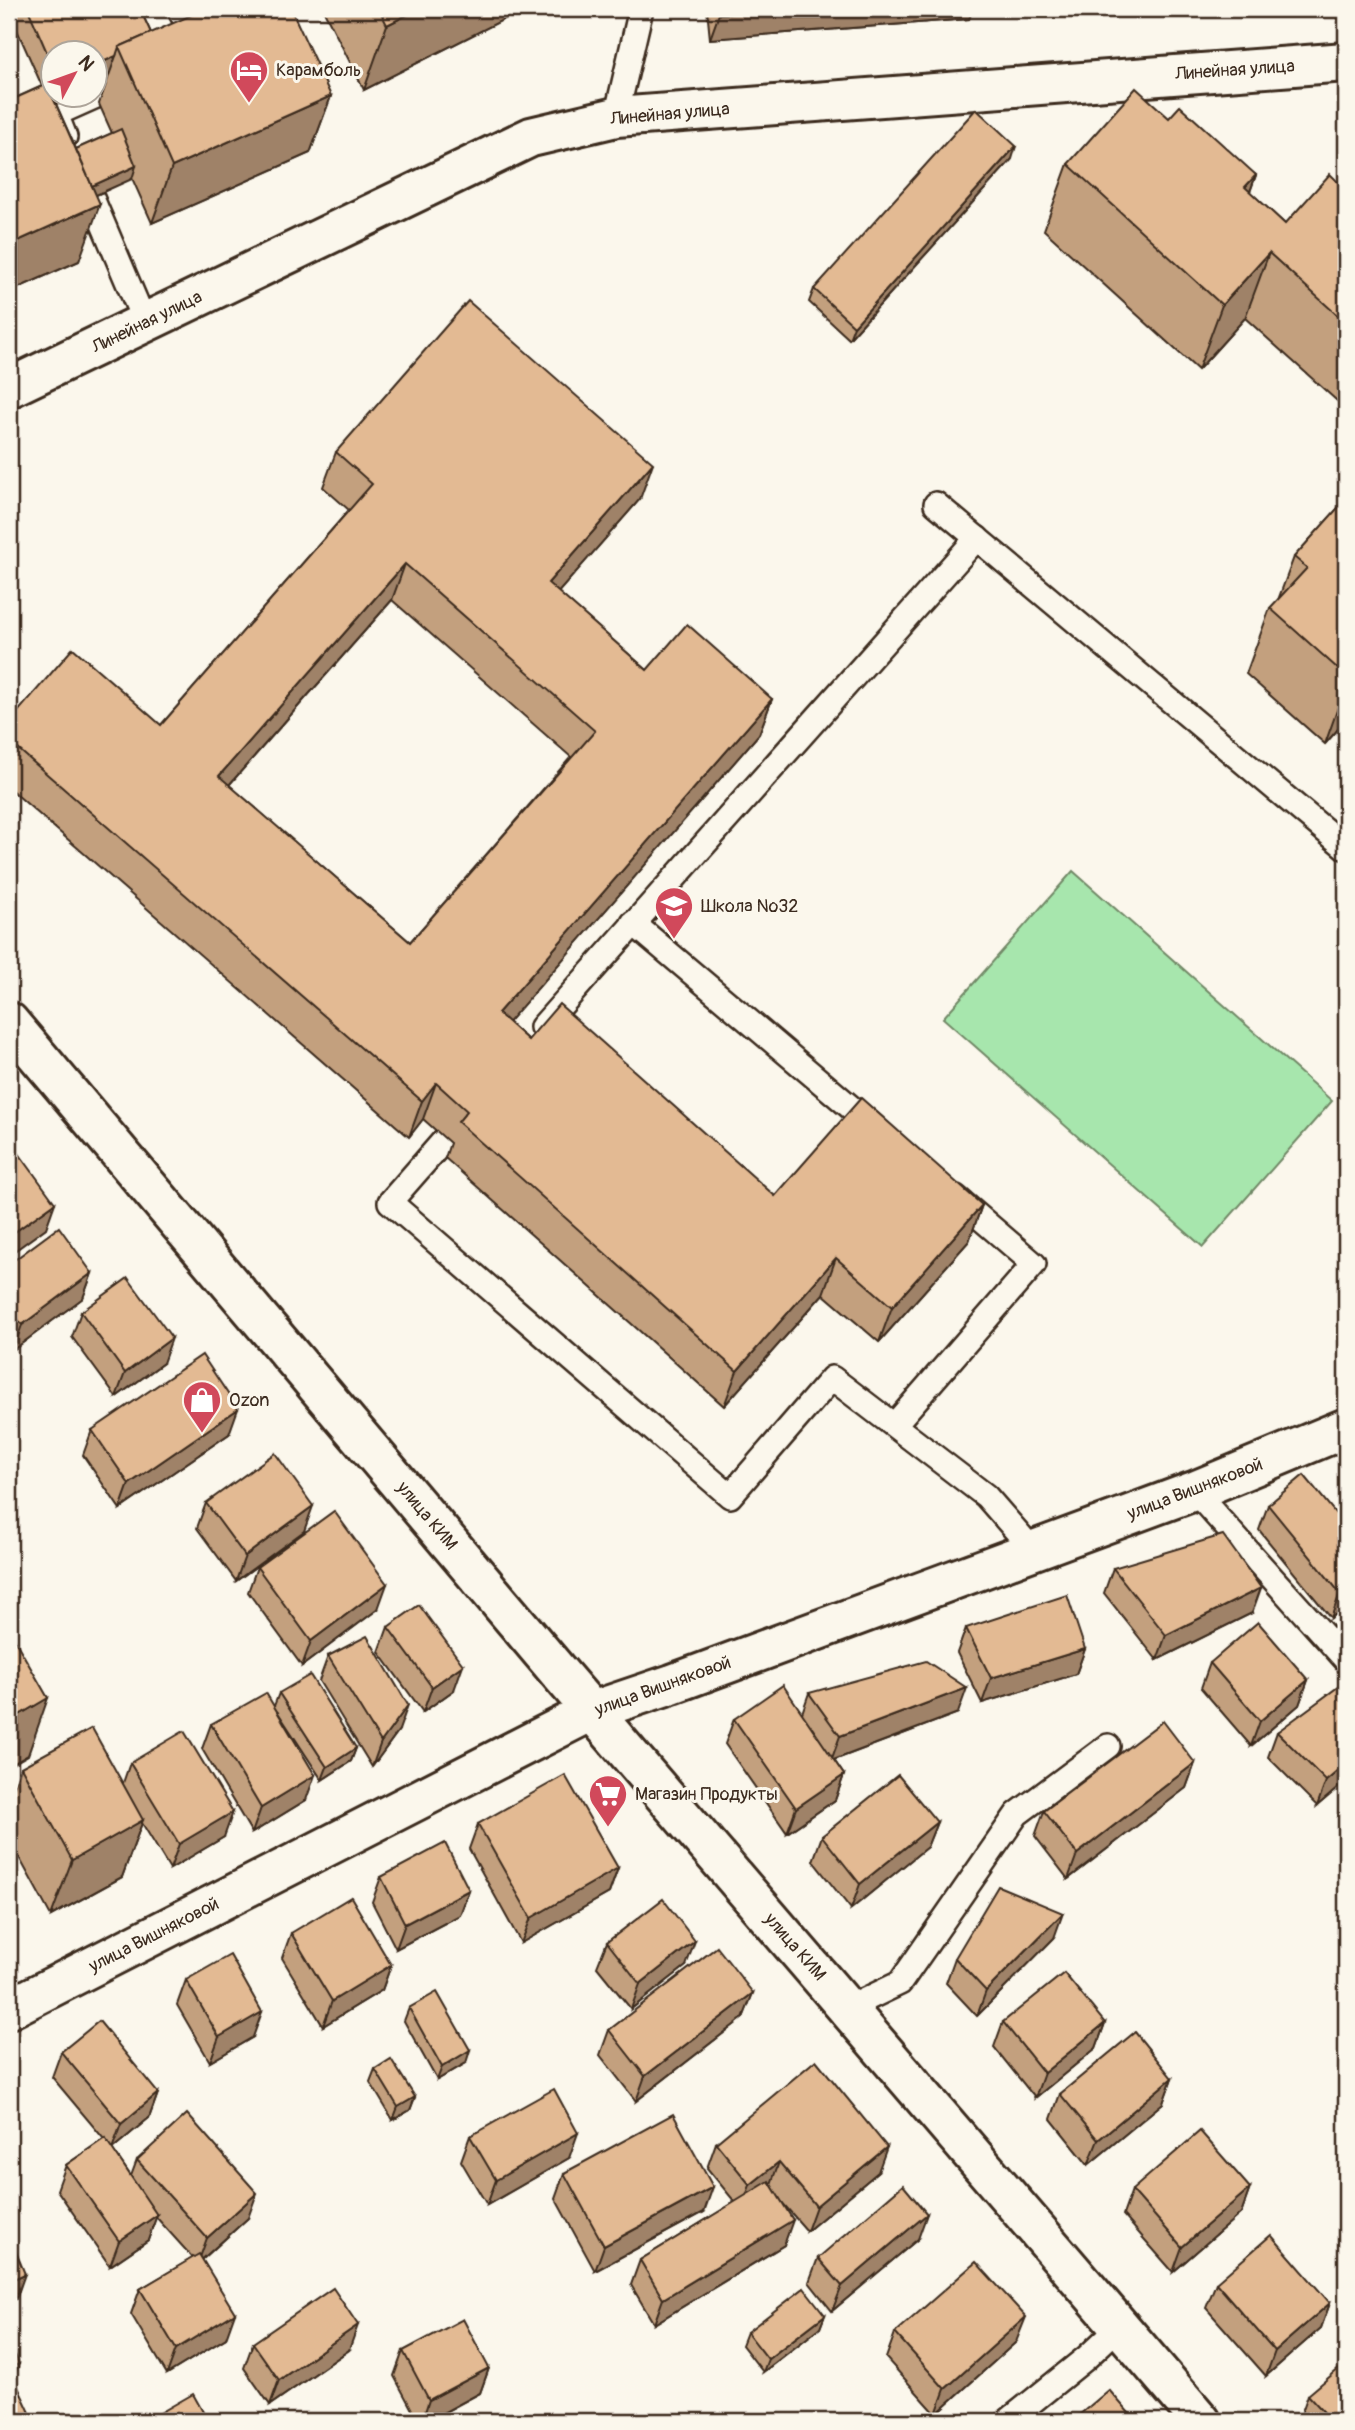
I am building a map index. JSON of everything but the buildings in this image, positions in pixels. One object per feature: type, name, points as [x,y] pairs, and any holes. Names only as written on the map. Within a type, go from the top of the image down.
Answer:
[{"type":"street","name":"Линейная улица","points":[[9,387],[531,137],[616,117],[1346,62]]},
{"type":"street","name":"улица КИМ","points":[[9,1022],[592,1711],[1201,2421]]},
{"type":"street","name":"улица Вишняковой","points":[[12,1999],[592,1711],[672,1684],[1194,1491],[1346,1428]]},
{"type":"lane","points":[[150,9],[177,59]]},
{"type":"lane","points":[[616,117],[641,9]]},
{"type":"lane","points":[[145,323],[56,114],[177,59],[200,45]]},
{"type":"lane","points":[[936,504],[1346,848]]},
{"type":"lane","points":[[524,1048],[977,538]]},
{"type":"lane","points":[[633,923],[887,1138]]},
{"type":"lane","points":[[446,1138],[390,1202],[730,1496],[832,1378],[986,1496],[1033,1550]]},
{"type":"lane","points":[[895,1424],[1034,1264],[939,1183]]},
{"type":"lane","points":[[1194,1491],[1346,1660]]},
{"type":"lane","points":[[848,2008],[900,1983],[1017,1814],[1108,1745]]},
{"type":"lane","points":[[1008,2421],[1086,2358],[1120,2326]]},
{"type":"green space","points":[[1073,871],[1332,1101],[1203,1247],[943,1018]]},
{"type":"place","name":"Карамболь","points":[[249,104]]},
{"type":"place","name":"Школа №32","points":[[674,940]]},
{"type":"place","name":"Ozon","points":[[202,1434]]},
{"type":"place","name":"Магазин Продукты","points":[[608,1828]]}]
